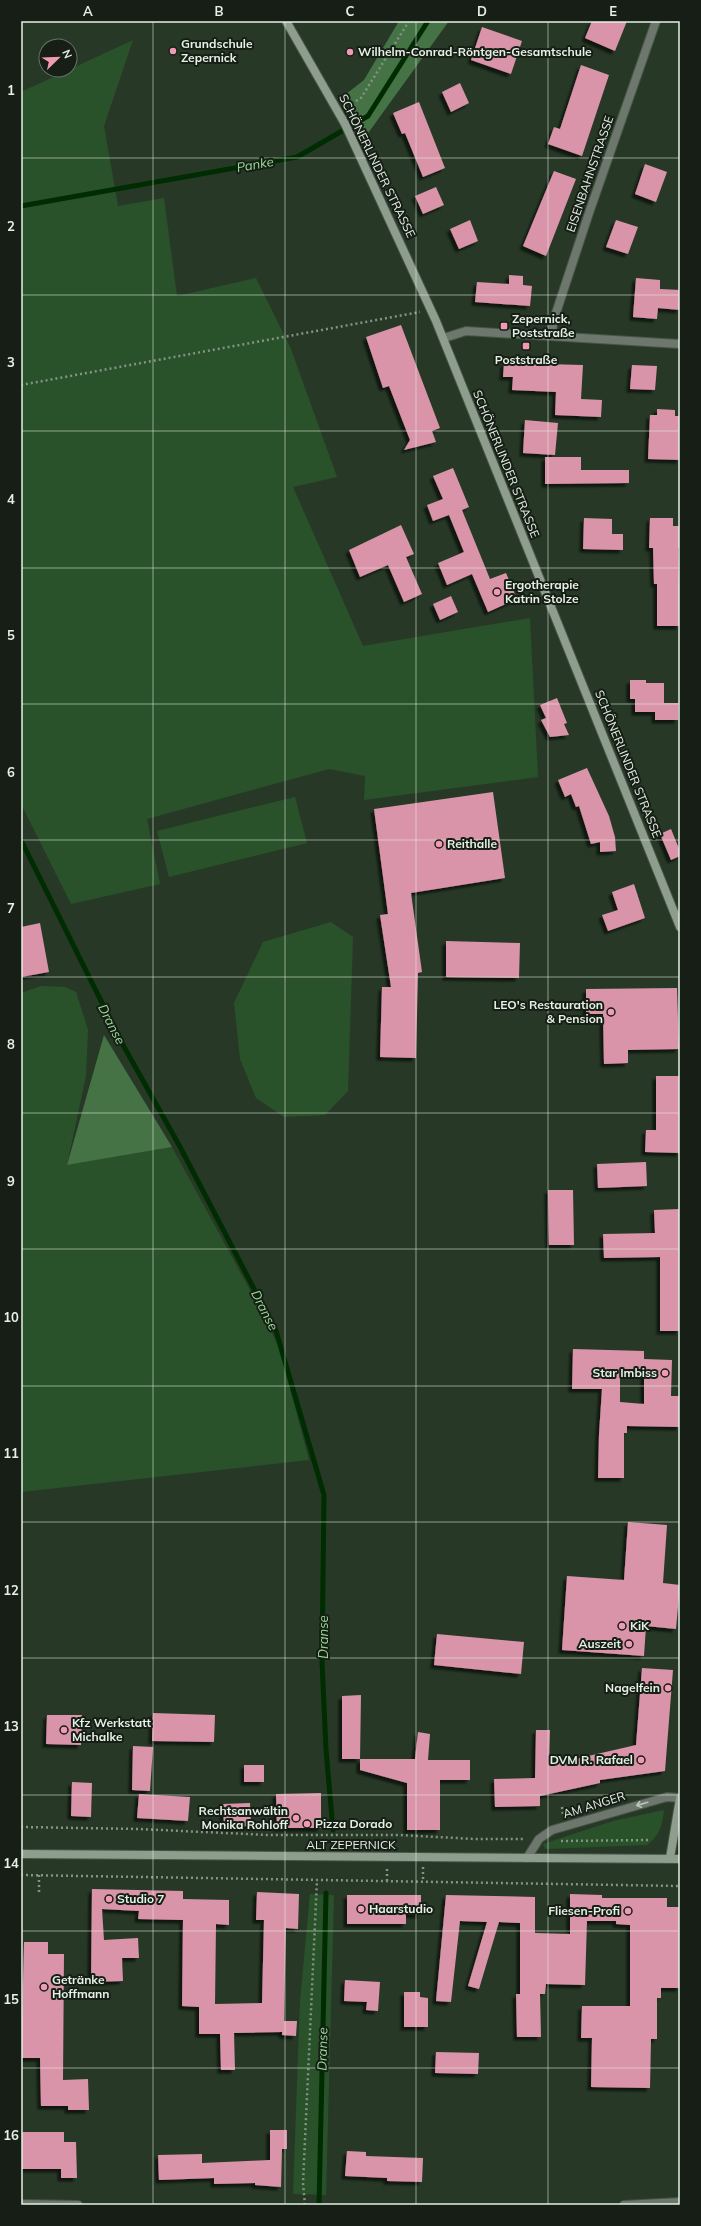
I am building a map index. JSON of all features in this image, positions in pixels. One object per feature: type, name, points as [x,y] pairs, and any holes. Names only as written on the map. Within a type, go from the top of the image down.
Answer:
[{"type":"street","name":"SCHÖNERLINDER STRASSE","points":[[286,21],[349,132],[444,338],[680,927]]},
{"type":"street","name":"EISENBAHNSTRASSE","points":[[552,336],[553,322],[589,213],[656,21]]},
{"type":"street","points":[[444,338],[466,331],[680,344]]},
{"type":"street","name":"AM ANGER","points":[[527,1858],[539,1840],[552,1830],[667,1797],[680,1798]]},
{"type":"street","points":[[670,1858],[680,1798]]},
{"type":"street","name":"ALT ZEPERNICK","points":[[21,1854],[680,1859]]},
{"type":"street","points":[[624,2205],[680,2202]]},
{"type":"street","points":[[21,2204],[78,2205]]},
{"type":"path","points":[[356,101],[361,98],[409,21]]},
{"type":"path","points":[[21,385],[420,312]]},
{"type":"path","points":[[21,1827],[139,1829],[268,1835],[400,1835],[458,1837]]},
{"type":"path","points":[[387,1867],[387,1882]]},
{"type":"path","points":[[423,1867],[423,1882]]},
{"type":"path","points":[[21,1875],[680,1886]]},
{"type":"path","points":[[39,1876],[39,1892]]},
{"type":"path","points":[[305,2205],[303,2184],[317,1880]]},
{"type":"green space","points":[[399,21],[449,21],[366,136],[346,94],[364,80]]},
{"type":"green space","points":[[133,40],[104,126],[118,206],[164,198],[177,296],[256,278],[291,349],[337,477],[293,487],[363,646],[530,618],[538,777],[364,800],[365,776],[329,769],[147,819],[160,884],[71,904],[21,804],[21,92],[51,78],[78,78],[78,66]]},
{"type":"green space","points":[[295,797],[307,843],[169,877],[157,831]]},
{"type":"green space","points":[[331,922],[353,937],[348,1091],[325,1115],[284,1117],[256,1098],[240,1059],[234,1003],[263,942]]},
{"type":"green space","points":[[41,986],[65,987],[76,992],[88,1030],[86,1076],[67,1165],[172,1147],[257,1303],[279,1347],[309,1460],[21,1492],[21,993]]},
{"type":"green space","points":[[104,1035],[172,1147],[67,1165]]},
{"type":"green space","points":[[664,1810],[660,1830],[655,1838],[647,1845],[545,1849],[543,1844],[613,1821]]},
{"type":"green space","points":[[310,1894],[334,1895],[326,2195],[293,2194],[300,2001]]},
{"type":"building","points":[[592,21],[627,21],[615,51],[585,38]]},
{"type":"building","points":[[482,27],[522,41],[511,74],[471,60]]},
{"type":"building","points":[[581,65],[609,75],[582,156],[548,144],[554,127],[560,129]]},
{"type":"building","points":[[460,83],[469,103],[451,112],[442,92]]},
{"type":"building","points":[[419,102],[445,168],[423,177],[405,133],[402,134],[393,113]]},
{"type":"building","points":[[645,164],[667,172],[656,202],[635,194]]},
{"type":"building","points":[[554,171],[576,179],[546,256],[523,246]]},
{"type":"building","points":[[436,187],[444,205],[423,214],[415,196]]},
{"type":"building","points":[[470,220],[478,241],[459,249],[450,229]]},
{"type":"building","points":[[616,220],[638,227],[628,254],[606,247]]},
{"type":"building","points":[[509,275],[523,276],[523,285],[532,286],[530,306],[475,302],[477,282],[509,284]]},
{"type":"building","points":[[636,278],[660,280],[660,289],[680,290],[680,310],[658,308],[657,319],[633,317]]},
{"type":"building","points":[[401,325],[440,428],[432,431],[436,442],[404,450],[410,440],[389,386],[383,388],[366,337]]},
{"type":"building","points":[[504,363],[583,365],[581,399],[602,400],[601,417],[555,415],[556,392],[512,390],[513,377],[503,377]]},
{"type":"building","points":[[632,365],[657,366],[655,390],[630,389]]},
{"type":"building","points":[[657,409],[675,410],[675,416],[680,416],[680,460],[648,459],[650,415],[657,415]]},
{"type":"building","points":[[525,420],[558,423],[555,455],[523,453]]},
{"type":"building","points":[[545,457],[581,457],[581,470],[629,470],[629,483],[545,484]]},
{"type":"building","points":[[453,468],[469,507],[462,510],[490,579],[506,573],[517,599],[488,612],[472,574],[447,585],[438,563],[464,552],[449,515],[433,521],[427,505],[443,499],[433,476]]},
{"type":"building","points":[[584,518],[612,519],[612,534],[623,534],[623,550],[583,549]]},
{"type":"building","points":[[650,518],[673,518],[673,526],[680,526],[680,548],[678,548],[680,626],[657,626],[657,584],[654,584],[653,548],[649,548]]},
{"type":"building","points":[[401,525],[414,554],[406,557],[422,594],[404,602],[388,565],[360,577],[349,550]]},
{"type":"building","points":[[451,596],[458,612],[440,620],[433,604]]},
{"type":"building","points":[[630,680],[646,680],[646,683],[664,683],[664,703],[678,703],[678,720],[655,720],[655,712],[635,712],[635,699],[630,699]]},
{"type":"building","points":[[557,698],[567,723],[564,724],[569,735],[550,737],[541,720],[546,718],[540,705]]},
{"type":"building","points":[[587,768],[609,816],[615,837],[616,851],[600,852],[600,842],[591,844],[579,806],[576,807],[571,794],[565,797],[558,780]]},
{"type":"building","name":"Reithalle","points":[[493,792],[505,878],[411,893],[422,972],[418,973],[416,1058],[380,1057],[382,987],[391,987],[380,915],[388,914],[374,809]]},
{"type":"building","points":[[671,829],[680,851],[680,856],[671,860],[660,834]]},
{"type":"building","points":[[634,884],[645,918],[608,931],[602,915],[618,910],[612,892]]},
{"type":"building","points":[[40,923],[49,972],[21,977],[21,927]]},
{"type":"building","points":[[446,941],[520,943],[519,978],[446,977]]},
{"type":"building","points":[[677,988],[679,1049],[628,1050],[628,1063],[604,1064],[603,1014],[586,1014],[586,989]]},
{"type":"building","points":[[656,1076],[680,1076],[680,1153],[645,1152],[646,1130],[656,1130]]},
{"type":"building","points":[[646,1162],[647,1186],[598,1188],[597,1164]]},
{"type":"building","points":[[548,1190],[573,1190],[574,1245],[549,1245]]},
{"type":"building","points":[[680,1209],[680,1331],[660,1331],[660,1257],[604,1258],[603,1234],[655,1233],[654,1210]]},
{"type":"building","points":[[573,1349],[644,1351],[644,1359],[672,1360],[671,1396],[680,1396],[680,1427],[627,1426],[627,1433],[624,1433],[624,1478],[598,1478],[602,1389],[572,1389]],"holes":[[[620,1369],[644,1369],[644,1404],[620,1402]]]},
{"type":"building","points":[[628,1522],[667,1525],[663,1583],[680,1585],[676,1629],[646,1626],[644,1656],[562,1650],[567,1576],[624,1580]]},
{"type":"building","points":[[437,1634],[524,1642],[521,1674],[434,1665]]},
{"type":"building","points":[[642,1668],[673,1670],[665,1771],[600,1780],[600,1783],[540,1796],[540,1806],[495,1807],[494,1779],[535,1778],[536,1730],[550,1730],[549,1765],[636,1745]]},
{"type":"building","points":[[361,1695],[360,1759],[342,1759],[342,1696]]},
{"type":"building","points":[[153,1713],[215,1715],[214,1742],[152,1741]]},
{"type":"building","name":"Kfz Werkstatt Michalke","points":[[47,1715],[82,1715],[81,1745],[46,1744]]},
{"type":"building","points":[[418,1732],[430,1734],[428,1760],[470,1760],[470,1780],[440,1780],[440,1830],[407,1830],[407,1783],[360,1770],[360,1759],[415,1759]]},
{"type":"building","points":[[133,1746],[153,1747],[150,1791],[132,1790]]},
{"type":"building","points":[[244,1765],[264,1765],[264,1782],[244,1782]]},
{"type":"building","points":[[72,1782],[92,1783],[91,1817],[71,1816]]},
{"type":"building","points":[[321,1793],[321,1828],[277,1828],[276,1794]]},
{"type":"building","points":[[139,1794],[190,1797],[188,1821],[137,1818]]},
{"type":"building","points":[[250,1803],[251,1826],[224,1827],[223,1804]]},
{"type":"building","points":[[92,1889],[183,1891],[183,1899],[229,1900],[229,1925],[216,1924],[215,2004],[262,2003],[264,1920],[256,1920],[257,1892],[299,1894],[298,1929],[286,1928],[284,2021],[297,2021],[296,2036],[282,2035],[282,2032],[234,2033],[235,2070],[221,2070],[220,2034],[199,2034],[199,2007],[182,2006],[183,1920],[138,1919],[139,1911],[102,1909],[104,1940],[138,1938],[139,1958],[122,1958],[123,1981],[91,1982]]},
{"type":"building","points":[[570,1894],[602,1895],[602,1898],[667,1898],[667,1907],[680,1907],[680,1988],[661,1988],[661,1998],[657,1998],[657,2039],[651,2039],[650,2088],[591,2087],[592,2038],[581,2038],[582,2006],[630,2006],[630,1925],[616,1924],[616,1921],[587,1921],[585,1985],[546,1984],[545,1994],[540,1994],[541,2037],[517,2037],[516,1994],[520,1994],[520,1923],[499,1922],[479,1989],[468,1986],[487,1922],[460,1921],[451,2002],[436,2001],[446,1895],[535,1897],[535,1933],[570,1934]]},
{"type":"building","points":[[347,1895],[421,1895],[421,1915],[406,1914],[406,1924],[347,1924]]},
{"type":"building","name":"Getränke Hoffmann","points":[[24,1942],[48,1942],[48,1954],[64,1954],[63,2080],[88,2079],[89,2110],[68,2110],[68,2106],[41,2106],[40,2058],[21,2058]]},
{"type":"building","points":[[345,1980],[380,1982],[378,2011],[366,2010],[367,2002],[344,2001]]},
{"type":"building","points":[[404,1992],[420,1992],[420,1997],[428,1998],[428,2027],[404,2027]]},
{"type":"building","points":[[436,2052],[479,2053],[478,2074],[435,2073]]},
{"type":"building","points":[[270,2130],[287,2130],[287,2149],[282,2149],[281,2187],[255,2185],[255,2183],[214,2184],[214,2178],[159,2180],[158,2155],[202,2154],[202,2163],[270,2160]]},
{"type":"building","points":[[21,2132],[64,2132],[64,2142],[76,2142],[77,2178],[61,2178],[61,2169],[21,2169]]},
{"type":"building","points":[[347,2151],[366,2152],[366,2156],[423,2158],[422,2182],[387,2181],[387,2178],[345,2176]]},
{"type":"waterway","name":"Panke","points":[[21,206],[297,157],[368,116],[428,21]]},
{"type":"waterway","name":"Dranse","points":[[21,840],[123,1045],[179,1145],[276,1331],[324,1495],[322,1662],[326,1750],[333,1830]]},
{"type":"waterway","name":"Dranse","points":[[319,2205],[326,1893]]},
{"type":"place","name":"Grundschule Zepernick","points":[[173,51]]},
{"type":"place","name":"Wilhelm-Conrad-Röntgen-Gesamtschule","points":[[350,52]]},
{"type":"place","name":"Zepernick, Poststraße","points":[[504,326]]},
{"type":"place","name":"Poststraße","points":[[526,346]]},
{"type":"place","name":"Ergotherapie Katrin Stolze","points":[[497,592]]},
{"type":"place","name":"Reithalle","points":[[439,844]]},
{"type":"place","name":"LEO's Restauration & Pension","points":[[611,1012]]},
{"type":"place","name":"Star Imbiss","points":[[665,1373]]},
{"type":"place","name":"KiK","points":[[622,1626]]},
{"type":"place","name":"Auszeit","points":[[629,1644]]},
{"type":"place","name":"Nagelfein","points":[[668,1688]]},
{"type":"place","name":"Kfz Werkstatt Michalke","points":[[64,1730]]},
{"type":"place","name":"DVM R. Rafael","points":[[641,1760]]},
{"type":"place","name":"Rechtsanwältin Monika Rohloff","points":[[296,1818]]},
{"type":"place","name":"Pizza Dorado","points":[[307,1824]]},
{"type":"place","name":"Studio 7","points":[[109,1899]]},
{"type":"place","name":"Haarstudio","points":[[361,1909]]},
{"type":"place","name":"Fliesen-Profi","points":[[628,1911]]},
{"type":"place","name":"Getränke Hoffmann","points":[[44,1987]]}]
